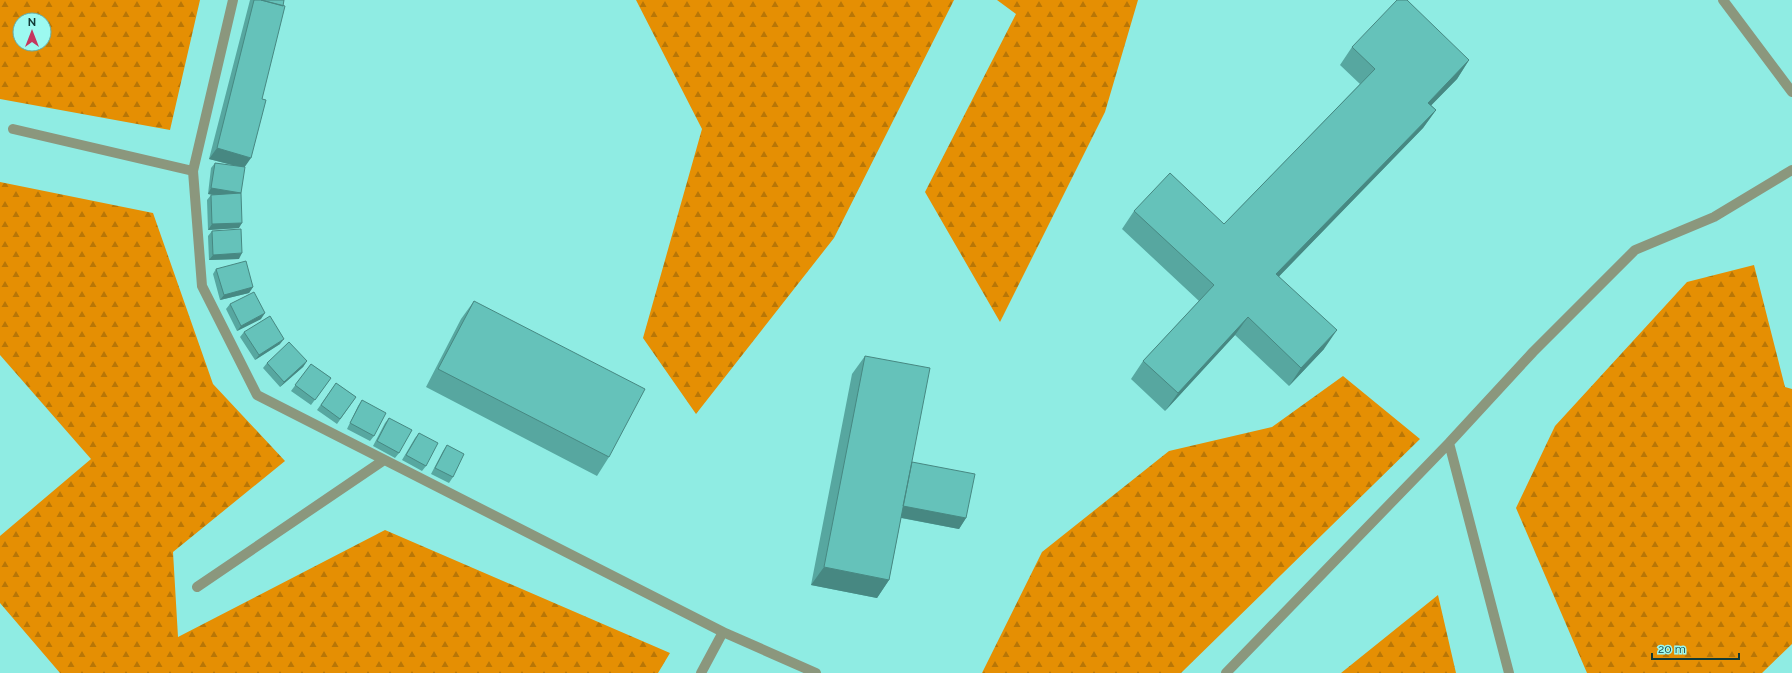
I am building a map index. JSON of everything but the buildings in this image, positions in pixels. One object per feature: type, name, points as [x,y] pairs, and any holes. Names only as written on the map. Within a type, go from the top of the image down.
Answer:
[{"type":"lane","points":[[233,0],[192,172],[202,286],[256,395],[723,632],[816,673]]},
{"type":"lane","points":[[1723,0],[1792,92]]},
{"type":"lane","points":[[13,129],[192,172]]},
{"type":"lane","points":[[1226,673],[1449,443],[1533,352],[1635,250],[1714,217],[1792,170]]},
{"type":"lane","points":[[1449,443],[1509,673]]},
{"type":"lane","points":[[198,587],[384,460]]},
{"type":"lane","points":[[701,673],[723,632]]},
{"type":"green space","points":[[0,0],[200,0],[170,130],[0,99]]},
{"type":"green space","points":[[636,0],[954,0],[834,238],[696,414],[643,338],[702,129]]},
{"type":"green space","points":[[997,0],[1138,0],[1105,112],[1000,322],[925,192],[1016,14]]},
{"type":"green space","points":[[0,182],[153,213],[213,384],[285,461],[173,552],[178,637],[385,530],[670,653],[658,673],[60,673],[0,603],[0,536],[91,459],[0,355]]},
{"type":"green space","points":[[1754,265],[1785,387],[1792,389],[1792,644],[1762,673],[1587,673],[1516,508],[1555,426],[1687,282]]},
{"type":"green space","points":[[1343,376],[1420,439],[1181,673],[982,673],[1042,552],[1169,451],[1272,427]]},
{"type":"green space","points":[[1438,595],[1456,673],[1341,673]]}]
